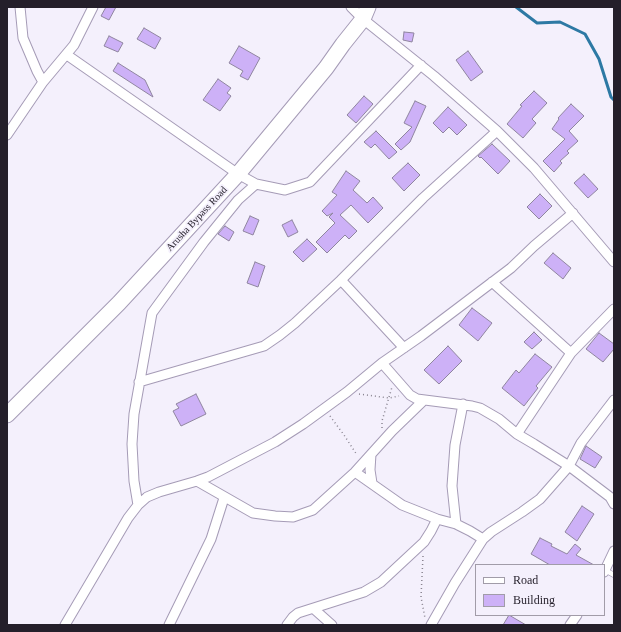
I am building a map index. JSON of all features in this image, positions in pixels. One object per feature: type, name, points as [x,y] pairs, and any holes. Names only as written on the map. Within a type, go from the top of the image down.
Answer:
[{"type":"main road","name":"Arusha Bypass Road","points":[[7,415],[119,303],[238,174],[326,68],[366,13]]},
{"type":"street","points":[[20,7],[23,38],[43,82]]},
{"type":"street","points":[[7,135],[43,82],[74,45],[93,7]]},
{"type":"street","points":[[351,7],[366,13],[421,65],[497,131],[534,168],[614,262]]},
{"type":"street","points":[[67,55],[238,174],[256,184],[285,190],[310,182],[421,65]]},
{"type":"street","points":[[139,382],[264,346],[280,335],[296,323],[423,198],[497,131]]},
{"type":"street","points":[[138,505],[134,481],[132,444],[134,414],[139,382],[148,344],[152,313],[204,242],[238,200],[256,184]]},
{"type":"street","points":[[65,625],[128,518],[138,505],[147,497],[197,481],[275,442],[347,392],[382,363],[511,268],[573,212]]},
{"type":"street","points":[[341,280],[404,348]]},
{"type":"street","points":[[492,282],[571,353]]},
{"type":"street","points":[[517,434],[571,353],[614,309]]},
{"type":"street","points":[[382,363],[410,395],[417,399],[423,401],[463,404],[480,408],[499,419],[517,434],[569,466],[610,497],[614,504]]},
{"type":"street","points":[[428,622],[483,539],[540,499],[569,466],[582,443],[609,413],[614,400]]},
{"type":"street","points":[[197,481],[224,498],[253,513],[293,518],[313,510],[355,472],[423,401]]},
{"type":"street","points":[[456,524],[452,486],[455,445],[463,404]]},
{"type":"street","points":[[371,454],[370,470],[372,483]]},
{"type":"street","points":[[355,472],[402,505],[437,519],[456,524],[470,530],[483,539]]},
{"type":"street","points":[[169,625],[211,538],[224,498]]},
{"type":"street","points":[[286,625],[293,616],[298,613],[364,592],[381,582],[424,542],[432,531],[437,519]]},
{"type":"street","points":[[605,571],[614,551]]},
{"type":"street","points":[[314,609],[332,625]]},
{"type":"street","points":[[570,625],[576,616]]},
{"type":"lane","points":[[605,571],[614,575]]},
{"type":"path","points":[[382,443],[382,421],[394,377]]},
{"type":"path","points":[[347,392],[389,398],[410,395]]},
{"type":"path","points":[[325,407],[363,464]]},
{"type":"path","points":[[424,542],[421,597],[428,622]]},
{"type":"building","points":[[106,7],[116,7],[109,20],[101,16]]},
{"type":"building","points":[[144,28],[161,38],[155,49],[137,39]]},
{"type":"building","points":[[404,32],[414,33],[412,42],[403,40]]},
{"type":"building","points":[[109,36],[123,43],[118,52],[104,46]]},
{"type":"building","points":[[239,46],[260,58],[248,80],[240,76],[243,71],[229,63]]},
{"type":"building","points":[[468,51],[483,72],[471,81],[456,60]]},
{"type":"building","points":[[118,63],[145,80],[153,97],[113,71]]},
{"type":"building","points":[[218,79],[231,88],[227,93],[231,96],[220,111],[203,100]]},
{"type":"building","points":[[534,91],[547,103],[532,119],[536,123],[523,138],[507,124],[522,106],[520,105]]},
{"type":"building","points":[[364,96],[373,104],[356,123],[347,115]]},
{"type":"building","points":[[415,101],[426,106],[410,142],[401,150],[395,144],[412,127],[404,123]]},
{"type":"building","points":[[571,104],[584,116],[569,131],[578,141],[567,151],[569,153],[560,161],[562,163],[554,172],[543,161],[565,139],[552,129],[559,119],[558,118]]},
{"type":"building","points":[[448,107],[467,125],[457,135],[449,127],[443,133],[433,123]]},
{"type":"building","points":[[376,131],[397,152],[389,159],[375,144],[371,148],[364,142]]},
{"type":"building","points":[[492,144],[510,161],[498,174],[481,157],[480,158],[478,156]]},
{"type":"building","points":[[408,163],[420,175],[404,191],[392,178]]},
{"type":"building","points":[[346,171],[360,181],[353,190],[367,203],[373,197],[383,208],[368,223],[351,205],[340,215],[357,231],[349,239],[345,235],[327,253],[316,242],[335,223],[329,217],[333,213],[327,216],[322,211],[337,195],[332,192]]},
{"type":"building","points":[[584,174],[598,189],[588,198],[574,183]]},
{"type":"building","points":[[540,194],[552,206],[539,219],[527,207]]},
{"type":"building","points":[[250,216],[259,220],[253,235],[243,231]]},
{"type":"building","points":[[292,220],[298,232],[288,237],[282,225]]},
{"type":"building","points":[[225,226],[234,232],[229,241],[218,234]]},
{"type":"building","points":[[307,239],[317,249],[303,262],[293,252]]},
{"type":"building","points":[[553,253],[571,268],[563,279],[544,263]]},
{"type":"building","points":[[255,262],[265,266],[258,287],[247,283]]},
{"type":"building","points":[[472,308],[492,323],[478,341],[459,325]]},
{"type":"building","points":[[534,332],[542,340],[532,349],[524,342]]},
{"type":"building","points":[[599,333],[614,344],[614,349],[603,362],[586,349]]},
{"type":"building","points":[[448,346],[462,361],[439,384],[424,370]]},
{"type":"building","points":[[535,354],[552,367],[536,386],[538,388],[524,406],[502,388],[516,370],[519,373]]},
{"type":"building","points":[[196,394],[206,414],[181,426],[173,411],[179,408],[176,404]]},
{"type":"building","points":[[586,446],[602,457],[595,468],[580,459]]},
{"type":"building","points":[[582,506],[594,514],[577,541],[565,532]]},
{"type":"building","points":[[540,538],[552,544],[551,546],[567,554],[575,544],[581,549],[576,555],[592,564],[548,564],[531,554]]},
{"type":"building","points":[[508,616],[511,616],[526,625],[503,625]]},
{"type":"waterway","points":[[516,7],[537,23],[560,22],[585,34],[599,59],[611,97],[614,100]]}]
